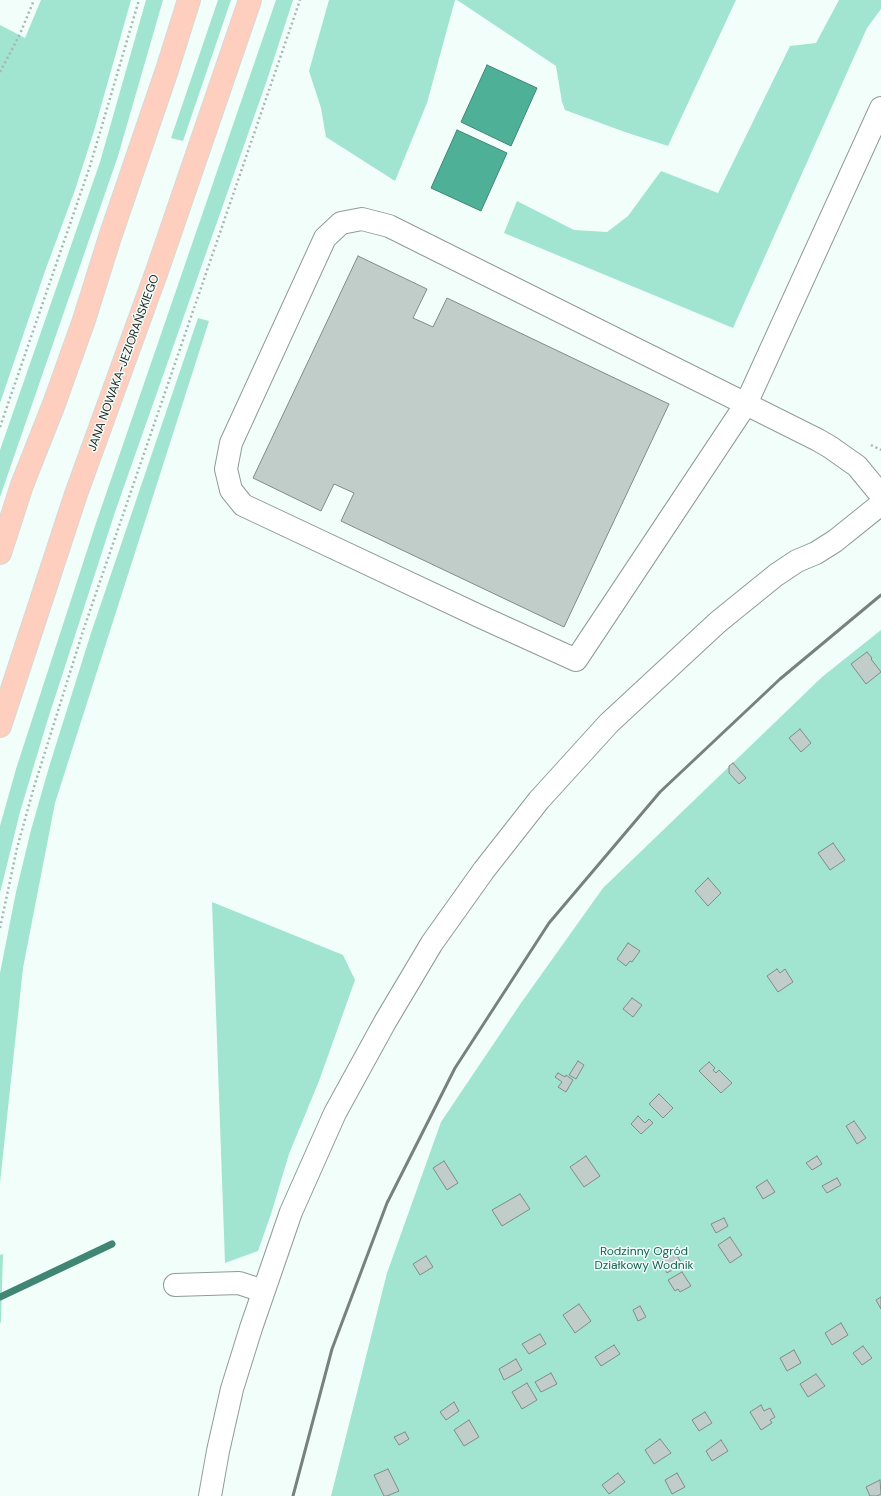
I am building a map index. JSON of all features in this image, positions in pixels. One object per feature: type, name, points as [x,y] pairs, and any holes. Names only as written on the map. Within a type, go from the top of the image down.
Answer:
[{"type":"main road","points":[[0,553],[22,485],[54,404],[84,320],[189,0]]},
{"type":"main road","name":"JANA NOWAKA-JEZIORAŃSKIEGO","points":[[0,726],[76,494],[157,271],[250,0]]},
{"type":"lane","points":[[881,108],[746,404],[576,660],[472,613],[243,505],[231,490],[226,469],[231,443],[325,238],[341,223],[362,219],[389,226],[746,404],[830,447],[857,466],[881,495]]},
{"type":"lane","points":[[210,1496],[218,1451],[232,1389],[263,1291],[291,1212],[335,1113],[385,1022],[432,943],[489,864],[539,800],[609,723],[706,633],[776,575],[797,561],[816,553],[835,541],[881,504]]},
{"type":"lane","points":[[175,1285],[239,1283],[263,1291]]},
{"type":"path","points":[[0,72],[20,34],[34,0]]},
{"type":"path","points":[[0,428],[90,166],[139,0]]},
{"type":"path","points":[[0,928],[17,848],[34,787],[84,628],[300,0]]},
{"type":"green space","points":[[41,0],[131,0],[94,131],[75,190],[45,271],[0,403],[0,25],[25,38]]},
{"type":"green space","points":[[146,0],[163,0],[118,156],[0,497],[0,450],[100,162]]},
{"type":"green space","points":[[218,0],[231,0],[183,141],[171,138]]},
{"type":"green space","points":[[276,0],[293,0],[267,80],[115,512],[47,722],[20,812],[0,893],[0,826],[16,769],[96,523]]},
{"type":"green space","points":[[329,0],[455,0],[427,103],[395,181],[326,137],[321,108],[309,71]]},
{"type":"green space","points":[[457,0],[736,0],[668,146],[565,110],[562,102],[556,66]]},
{"type":"green space","points":[[839,0],[881,0],[881,9],[867,28],[733,328],[504,233],[517,201],[574,230],[607,232],[628,216],[661,171],[718,193],[790,46],[816,43]]},
{"type":"green space","points":[[198,318],[209,321],[55,803],[23,968],[0,1183],[0,973],[16,892],[31,830],[49,767],[91,633]]},
{"type":"green space","name":"Rodzinny Ogród Działkowy Wodnik","points":[[881,630],[881,1496],[331,1496],[387,1273],[441,1122],[521,1003],[603,888],[822,677]]},
{"type":"green space","points":[[212,902],[343,955],[355,980],[319,1081],[289,1154],[258,1251],[225,1263]]},
{"type":"green space","points":[[3,1254],[1,1322],[0,1323],[0,1255]]},
{"type":"shaded area","points":[[487,65],[537,88],[511,146],[461,122]]},
{"type":"shaded area","points":[[457,130],[507,153],[481,211],[431,188]]},
{"type":"building","points":[[358,256],[427,289],[413,318],[433,327],[447,298],[669,404],[564,627],[341,521],[354,493],[334,484],[321,511],[253,478]]},
{"type":"building","points":[[867,652],[881,672],[866,684],[851,664]]},
{"type":"building","points":[[800,729],[811,743],[801,752],[789,738]]},
{"type":"building","points":[[733,763],[746,778],[739,784],[729,773],[729,766]]},
{"type":"building","points":[[833,843],[845,860],[830,870],[818,853]]},
{"type":"building","points":[[708,878],[721,893],[708,906],[695,891]]},
{"type":"building","points":[[628,943],[640,951],[632,962],[630,961],[626,966],[617,959]]},
{"type":"building","points":[[777,969],[780,973],[785,969],[793,982],[778,992],[767,976]]},
{"type":"building","points":[[632,998],[642,1005],[633,1017],[623,1009]]},
{"type":"building","points":[[578,1061],[584,1065],[576,1079],[569,1075]]},
{"type":"building","points":[[709,1062],[715,1068],[713,1070],[716,1073],[719,1070],[732,1083],[721,1093],[699,1071]]},
{"type":"building","points":[[558,1073],[565,1077],[566,1075],[573,1080],[566,1092],[558,1087],[562,1082],[555,1077]]},
{"type":"building","points":[[659,1094],[673,1108],[663,1118],[649,1104]]},
{"type":"building","points":[[638,1116],[645,1123],[649,1119],[653,1123],[641,1134],[631,1124]]},
{"type":"building","points":[[854,1121],[866,1138],[857,1144],[846,1126]]},
{"type":"building","points":[[586,1156],[600,1176],[584,1187],[570,1167]]},
{"type":"building","points":[[817,1156],[822,1164],[812,1170],[806,1163]]},
{"type":"building","points":[[444,1161],[458,1183],[447,1190],[433,1168]]},
{"type":"building","points":[[837,1178],[841,1185],[827,1193],[822,1186]]},
{"type":"building","points":[[767,1180],[775,1192],[763,1199],[756,1187]]},
{"type":"building","points":[[520,1194],[530,1209],[502,1226],[492,1210]]},
{"type":"building","points":[[724,1218],[728,1226],[716,1233],[711,1224]]},
{"type":"building","points":[[730,1237],[742,1255],[730,1263],[718,1245]]},
{"type":"building","points":[[675,1252],[682,1264],[667,1273],[660,1261]]},
{"type":"building","points":[[426,1256],[433,1267],[420,1275],[413,1264]]},
{"type":"building","points":[[682,1272],[691,1286],[680,1292],[678,1289],[675,1291],[668,1280]]},
{"type":"building","points":[[881,1297],[881,1309],[876,1300]]},
{"type":"building","points":[[579,1304],[591,1321],[575,1333],[563,1315]]},
{"type":"building","points":[[640,1306],[646,1317],[638,1321],[633,1310]]},
{"type":"building","points":[[841,1323],[848,1335],[832,1345],[825,1333]]},
{"type":"building","points":[[540,1334],[546,1344],[529,1354],[522,1344]]},
{"type":"building","points":[[614,1345],[620,1354],[601,1366],[595,1357]]},
{"type":"building","points":[[863,1346],[872,1358],[862,1365],[853,1353]]},
{"type":"building","points":[[794,1350],[801,1363],[787,1371],[780,1358]]},
{"type":"building","points":[[516,1359],[522,1370],[504,1380],[499,1369]]},
{"type":"building","points":[[551,1373],[557,1384],[541,1392],[535,1382]]},
{"type":"building","points":[[816,1374],[825,1386],[808,1397],[800,1384]]},
{"type":"building","points":[[527,1383],[537,1400],[522,1409],[512,1392]]},
{"type":"building","points":[[454,1402],[459,1411],[446,1420],[440,1412]]},
{"type":"building","points":[[761,1405],[764,1411],[770,1408],[775,1417],[770,1420],[772,1423],[761,1430],[750,1412]]},
{"type":"building","points":[[705,1412],[712,1423],[699,1431],[692,1420]]},
{"type":"building","points":[[469,1420],[479,1437],[464,1446],[454,1430]]},
{"type":"building","points":[[405,1432],[409,1439],[399,1445],[394,1437]]},
{"type":"building","points":[[660,1439],[671,1453],[654,1464],[645,1450]]},
{"type":"building","points":[[721,1440],[728,1451],[712,1461],[706,1451]]},
{"type":"building","points":[[388,1469],[399,1491],[384,1496],[374,1475]]},
{"type":"building","points":[[618,1473],[625,1482],[609,1494],[602,1485]]},
{"type":"building","points":[[677,1473],[685,1487],[672,1494],[665,1480]]},
{"type":"building","points":[[880,1480],[881,1494],[877,1496],[870,1496],[866,1487]]},
{"type":"waterway","points":[[0,1297],[112,1244]]},
{"type":"railway","points":[[293,1496],[332,1349],[387,1203],[455,1068],[549,923],[660,792],[780,679],[881,595]]}]
